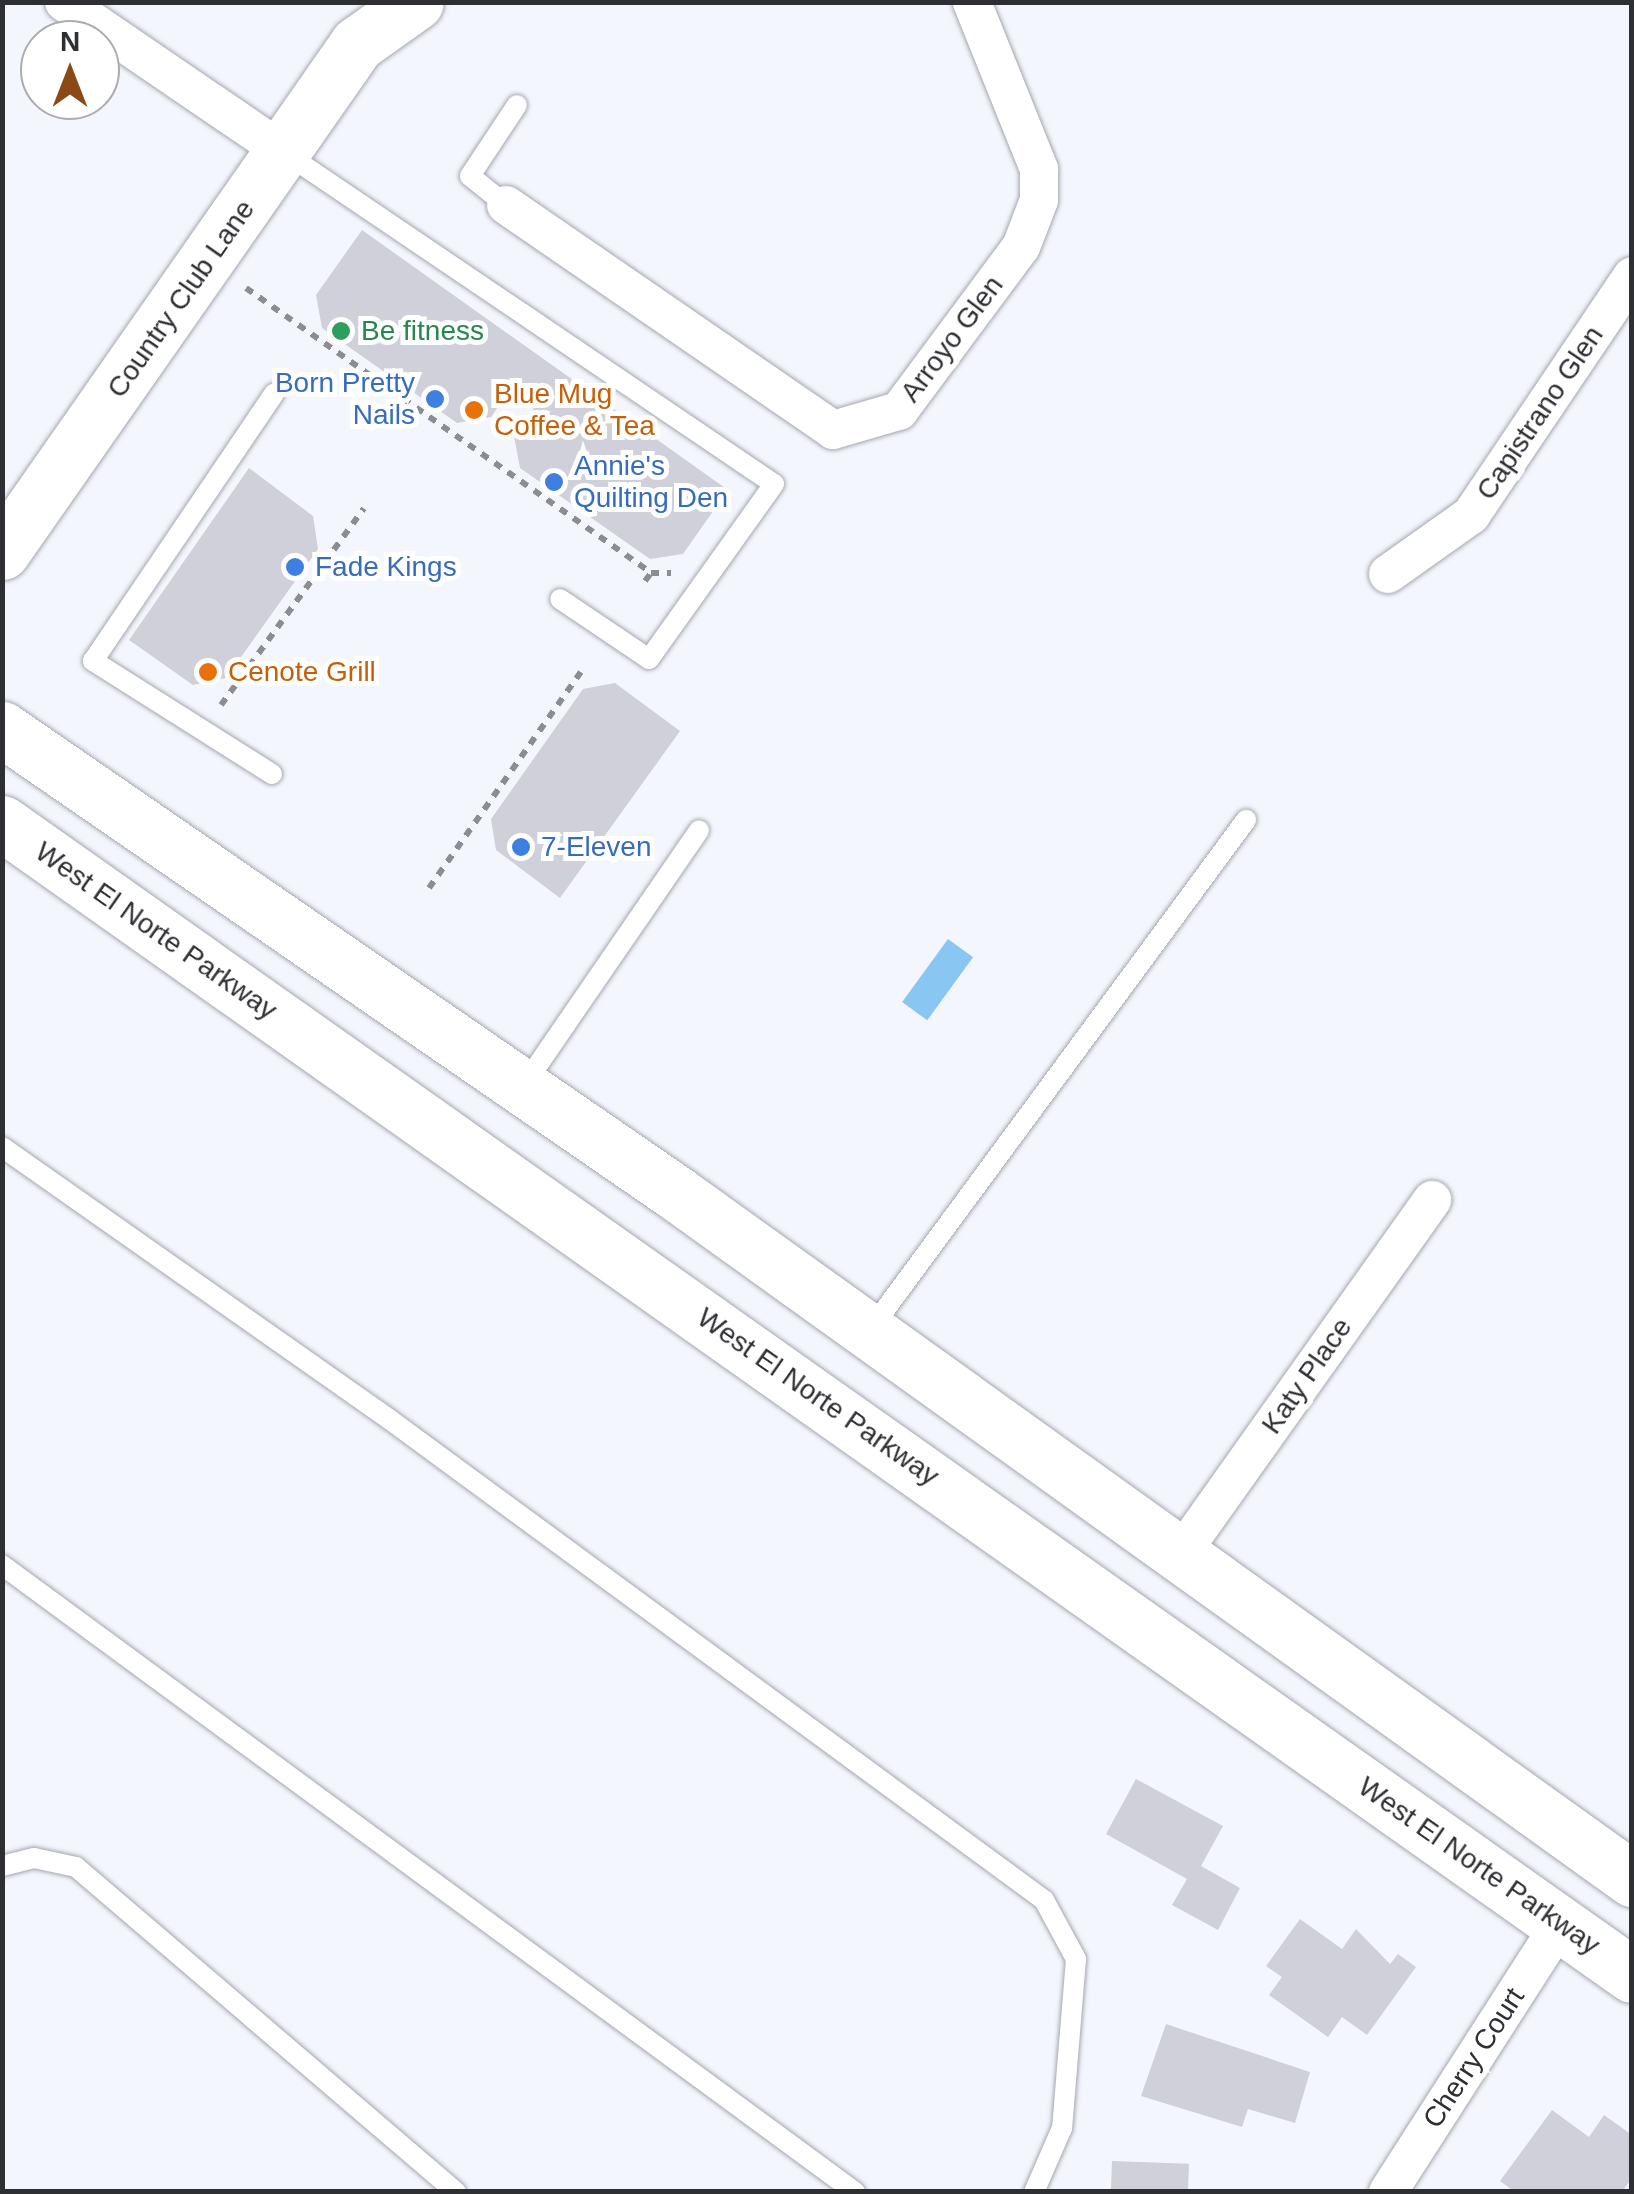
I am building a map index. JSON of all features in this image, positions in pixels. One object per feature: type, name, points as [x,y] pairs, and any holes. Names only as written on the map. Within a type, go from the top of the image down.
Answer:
[{"type":"main road","name":"Country Club Lane","points":[[2,552],[284,152],[355,23],[416,2]]},
{"type":"main road","points":[[2,729],[523,1086],[1182,1552],[1632,1879]]},
{"type":"main road","name":"West El Norte Parkway","points":[[2,823],[1632,1974]]},
{"type":"street","points":[[64,2],[284,152]]},
{"type":"street","name":"Arroyo Glen","points":[[506,205],[833,430],[898,411],[1020,247],[1039,200],[1039,169],[972,2]]},
{"type":"street","name":"Capistrano Glen","points":[[1388,574],[1472,515],[1632,276]]},
{"type":"street","name":"Katy Place","points":[[1182,1552],[1432,1200]]},
{"type":"street","name":"Cherry Court","points":[[1388,2192],[1560,1924]]},
{"type":"lane","points":[[506,205],[470,176],[517,105]]},
{"type":"lane","points":[[284,152],[774,484],[648,659],[560,599]]},
{"type":"lane","points":[[272,774],[93,662],[274,394]]},
{"type":"lane","points":[[869,1332],[1246,820]]},
{"type":"lane","points":[[523,1086],[699,830]]},
{"type":"lane","points":[[2,1148],[390,1419],[1044,1900],[1076,1959],[1062,2128],[1034,2192]]},
{"type":"lane","points":[[2,1565],[855,2192]]},
{"type":"lane","points":[[2,1866],[34,1858],[76,1867],[456,2192]]},
{"type":"path","points":[[208,261],[424,419],[651,573],[671,572]]},
{"type":"path","points":[[203,730],[364,508]]},
{"type":"path","points":[[645,581],[651,573]]},
{"type":"path","points":[[429,888],[581,672]]},
{"type":"water","points":[[948,939],[973,957],[927,1020],[902,1002]]},
{"type":"building","points":[[362,230],[728,490],[683,554],[650,559],[520,468],[514,436],[536,405],[511,388],[491,417],[457,423],[322,328],[316,295]]},
{"type":"building","points":[[249,468],[313,516],[318,549],[226,678],[193,685],[129,640]]},
{"type":"building","points":[[615,683],[680,731],[560,898],[496,850],[491,819],[583,689]]},
{"type":"building","points":[[1136,1779],[1223,1826],[1201,1866],[1240,1888],[1218,1930],[1172,1905],[1187,1879],[1106,1834]]},
{"type":"building","points":[[1300,1919],[1342,1949],[1356,1929],[1390,1964],[1398,1954],[1416,1967],[1367,2035],[1342,2017],[1328,2037],[1269,1995],[1282,1977],[1266,1966]]},
{"type":"building","points":[[1166,2024],[1310,2072],[1295,2123],[1248,2109],[1242,2127],[1141,2096]]},
{"type":"building","points":[[1552,2110],[1589,2137],[1604,2115],[1632,2135],[1632,2178],[1622,2192],[1515,2192],[1500,2181]]},
{"type":"building","points":[[1112,2161],[1189,2164],[1188,2192],[1111,2192]]},
{"type":"place","name":"Be fitness","points":[[341,331]]},
{"type":"place","name":"Born Pretty Nails","points":[[435,399]]},
{"type":"place","name":"Blue Mug Coffee & Tea","points":[[474,410]]},
{"type":"place","name":"Annie's Quilting Den","points":[[554,482]]},
{"type":"place","name":"Fade Kings","points":[[295,567]]},
{"type":"place","name":"Cenote Grill","points":[[208,672]]},
{"type":"place","name":"7-Eleven","points":[[521,847]]}]
